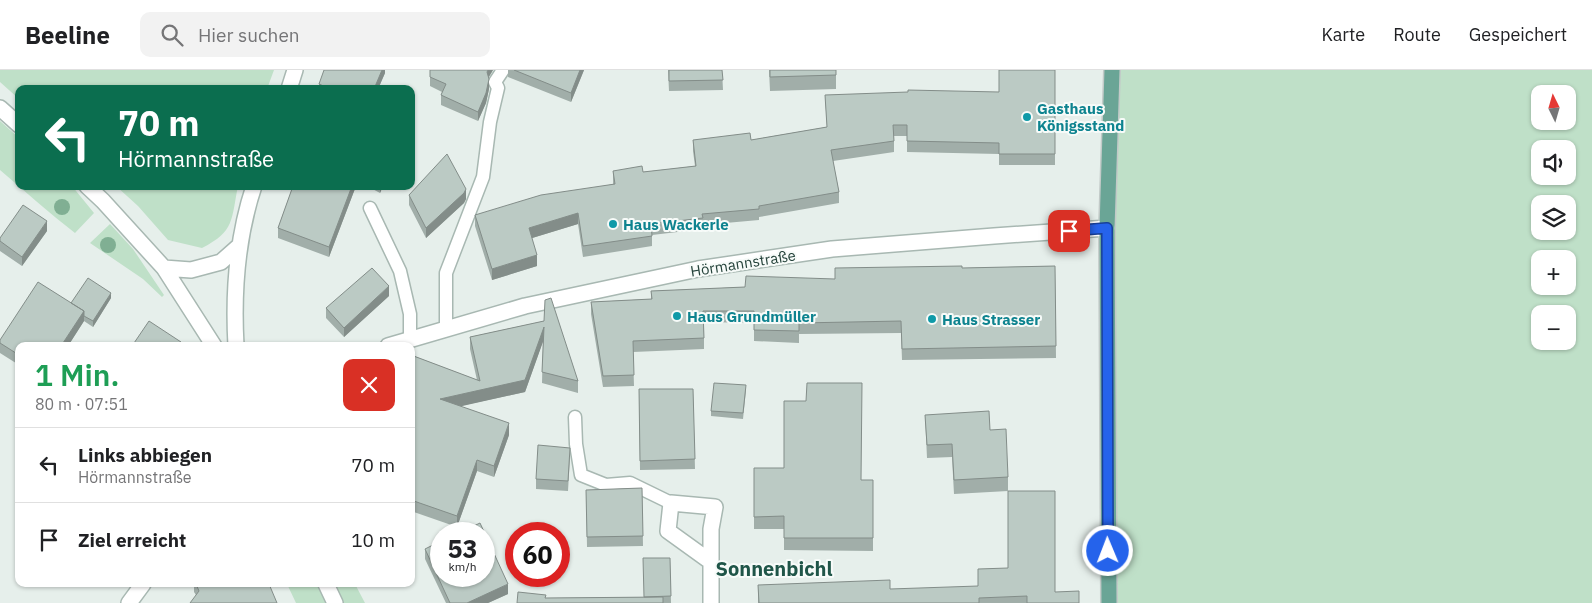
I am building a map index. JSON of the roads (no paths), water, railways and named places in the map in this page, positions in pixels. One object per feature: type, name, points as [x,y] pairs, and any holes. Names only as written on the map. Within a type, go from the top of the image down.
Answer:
[{"type":"main road","points":[[1108,603],[1107,228],[1112,70]]},
{"type":"street","points":[[289,85],[295,70]]},
{"type":"street","points":[[0,108],[15,121]]},
{"type":"street","points":[[91,190],[164,268],[211,342]]},
{"type":"street","points":[[236,342],[234,313],[239,246],[253,190]]},
{"type":"street","name":"Hörmannstraße","points":[[401,342],[525,306],[698,269],[832,249],[1107,228]]},
{"type":"street","points":[[164,268],[192,270],[222,262],[239,246]]},
{"type":"street","points":[[711,562],[668,531],[671,503],[715,507],[712,529],[711,603]]},
{"type":"street","points":[[128,603],[141,587]]},
{"type":"street","points":[[327,587],[335,603]]},
{"type":"lane","points":[[446,328],[446,273],[483,177],[490,122],[498,88],[496,82],[504,70]]},
{"type":"lane","points":[[370,208],[400,271],[410,314],[410,339]]},
{"type":"lane","points":[[575,417],[576,444],[581,475],[606,484],[630,483],[671,503]]},
{"type":"place","name":"Gasthaus Königsstand","points":[[1027,117]]},
{"type":"place","name":"Haus Wackerle","points":[[613,224]]},
{"type":"place","name":"Haus Grundmüller","points":[[677,316]]},
{"type":"place","name":"Haus Strasser","points":[[932,319]]},
{"type":"district","name":"Sonnenbichl","points":[[774,568]]}]
